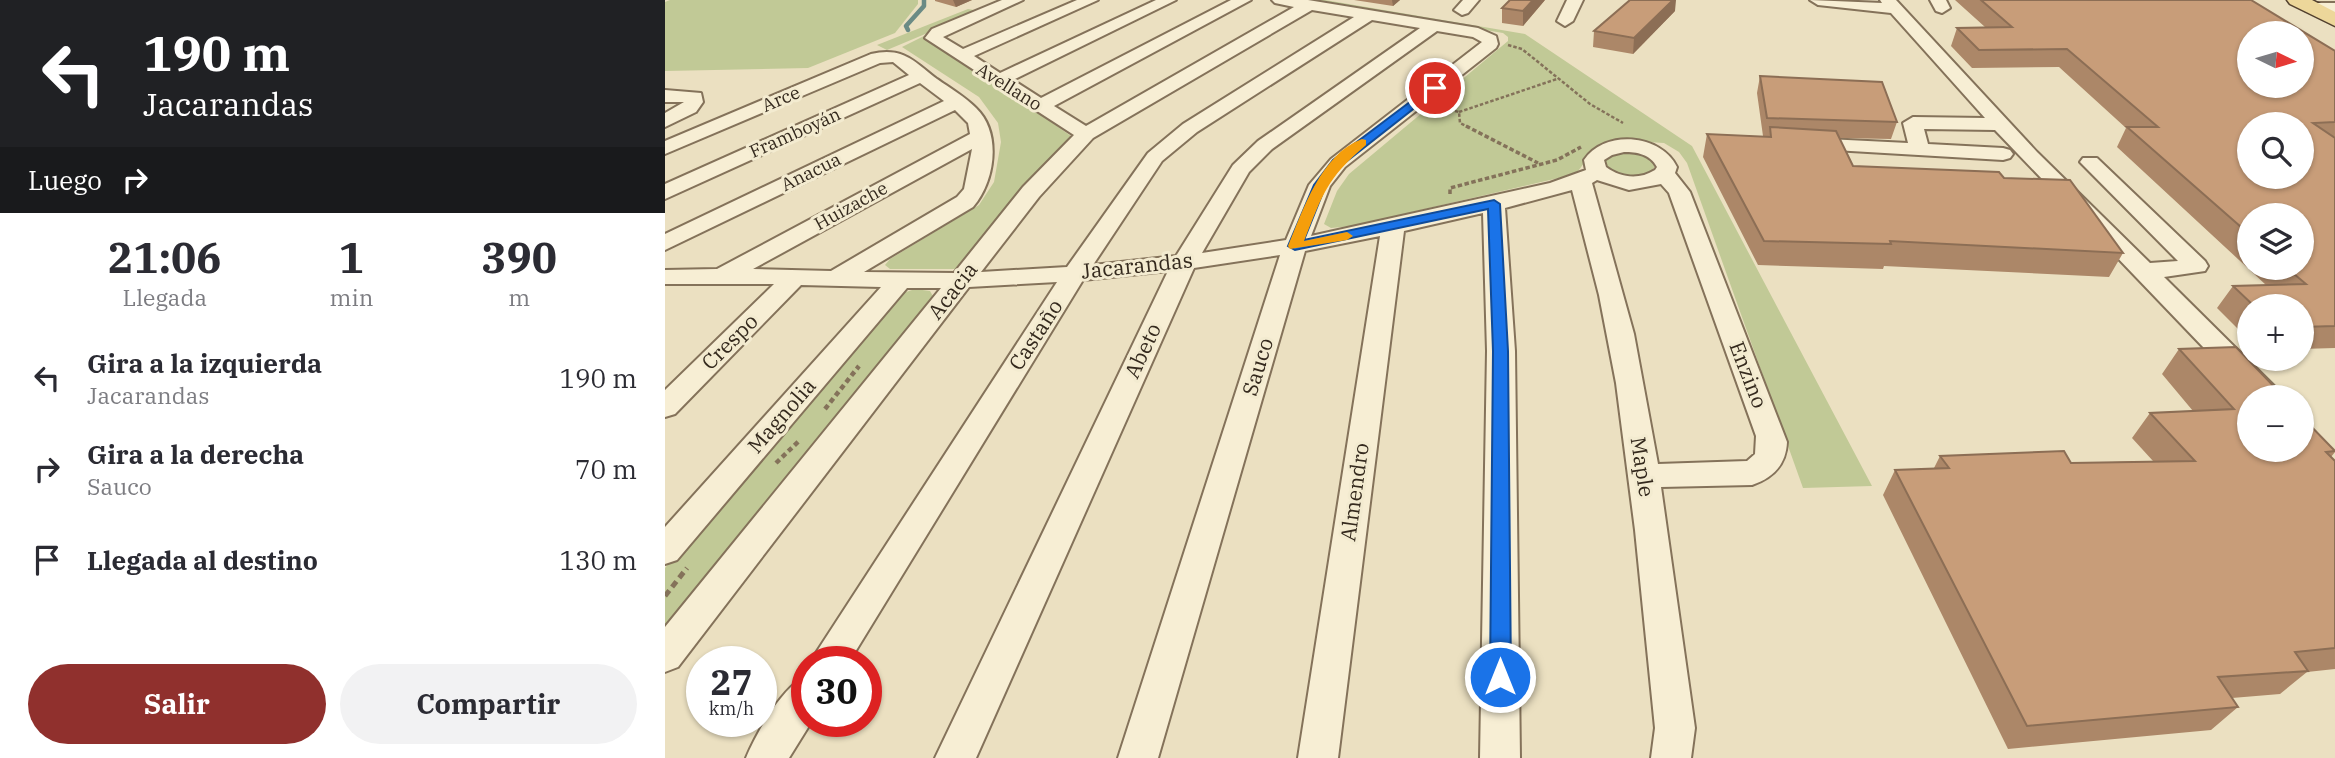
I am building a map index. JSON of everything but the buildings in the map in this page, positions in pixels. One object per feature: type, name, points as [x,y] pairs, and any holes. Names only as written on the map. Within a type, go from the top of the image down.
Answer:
[{"type":"main road","points":[[2313,3],[2335,20]]},
{"type":"street","name":"Avellano","points":[[1015,0],[938,32],[933,38],[1086,134]]},
{"type":"street","points":[[961,56],[1090,0]]},
{"type":"street","points":[[999,79],[1168,0]]},
{"type":"street","points":[[1039,106],[1243,0]]},
{"type":"street","points":[[1280,0],[1478,33],[1489,44]]},
{"type":"street","points":[[1565,21],[1575,0]]},
{"type":"street","points":[[1818,0],[1889,2],[2055,181],[2256,385]]},
{"type":"street","points":[[2313,3],[2335,5]]},
{"type":"street","name":"Acacia","points":[[665,655],[1031,192],[1086,134],[1309,5]]},
{"type":"street","name":"Castaño","points":[[838,646],[1141,174],[1171,142],[1369,15]]},
{"type":"street","name":"Abeto","points":[[955,758],[1185,261],[1240,169],[1265,145],[1434,26]]},
{"type":"street","name":"Sauco","points":[[1138,758],[1295,246],[1320,185],[1338,163],[1489,44]]},
{"type":"street","name":"Arce","points":[[665,148],[877,58],[897,57],[924,75]]},
{"type":"street","points":[[837,278],[971,197],[975,191],[983,155],[978,123],[970,112],[924,75]]},
{"type":"street","name":"Framboyán","points":[[665,192],[924,75]]},
{"type":"street","points":[[665,96],[687,95],[694,97],[694,102],[689,108],[665,121]]},
{"type":"street","name":"Anacua","points":[[665,243],[957,102]]},
{"type":"street","points":[[1919,149],[1913,123],[2002,124]]},
{"type":"street","name":"Huizache","points":[[722,276],[980,136]]},
{"type":"street","points":[[1782,143],[2003,154]]},
{"type":"street","name":"Jacarandas","points":[[675,277],[795,277],[900,281],[1075,273],[1295,246],[1480,207],[1593,168],[1622,146],[1650,150],[1661,156],[1666,163],[1664,174]]},
{"type":"street","points":[[2090,162],[2196,266],[2143,271]]},
{"type":"street","points":[[1593,168],[1614,180],[1632,183],[1651,181],[1664,174]]},
{"type":"street","name":"Maple","points":[[1593,168],[1601,252],[1621,333],[1645,476],[1675,728],[1671,758]]},
{"type":"street","name":"Enzino","points":[[1645,476],[1752,473],[1762,468],[1773,449],[1771,436],[1679,192],[1664,174]]},
{"type":"street","points":[[2028,179],[2055,181]]},
{"type":"street","points":[[1480,207],[1501,351],[1500,758]]},
{"type":"street","name":"Almendro","points":[[1318,758],[1393,226]]},
{"type":"street","points":[[665,295],[675,277]]},
{"type":"street","name":"Crespo","points":[[665,407],[795,277]]},
{"type":"street","name":"Magnolia","points":[[665,550],[900,281]]},
{"type":"street","points":[[766,758],[791,719]]},
{"type":"path","points":[[1489,44],[1523,49],[1590,104],[1623,123]]},
{"type":"path","points":[[1418,101],[1459,112],[1497,100],[1515,90],[1558,79]]},
{"type":"path","points":[[1459,112],[1460,123],[1538,163]]},
{"type":"path","points":[[1480,207],[1450,194],[1450,188],[1560,159],[1577,146],[1593,168]]},
{"type":"green space","points":[[918,0],[918,4],[895,33],[808,68],[665,71],[665,2]]},
{"type":"green space","points":[[1306,0],[1325,0],[1525,34],[1692,146],[1872,486],[1803,488],[1687,163],[1679,152],[1664,143],[1616,140],[1595,148],[1576,174],[1352,226],[1331,228],[1324,224],[1337,191],[1349,174],[1508,41],[1508,37],[1503,33]]},
{"type":"green space","points":[[968,9],[980,11],[887,50],[877,45]]},
{"type":"green space","points":[[926,35],[1071,136],[955,269],[890,269],[885,265],[890,259],[979,205],[994,182],[1001,142],[998,123],[979,97],[902,47]]},
{"type":"green space","points":[[1620,152],[1643,155],[1651,159],[1654,168],[1637,176],[1607,169],[1605,160]]},
{"type":"green space","points":[[915,289],[930,291],[934,298],[665,632],[665,568],[903,293]]},
{"type":"waterway","points":[[908,30],[906,26],[924,6],[924,0]]},
{"type":"slow traffic","points":[[1347,236],[1295,246],[1320,185],[1338,163],[1362,142]]},
{"type":"route","points":[[1435,88],[1359,144],[1338,163],[1320,185],[1295,246],[1494,204],[1501,351],[1500,677]]}]
